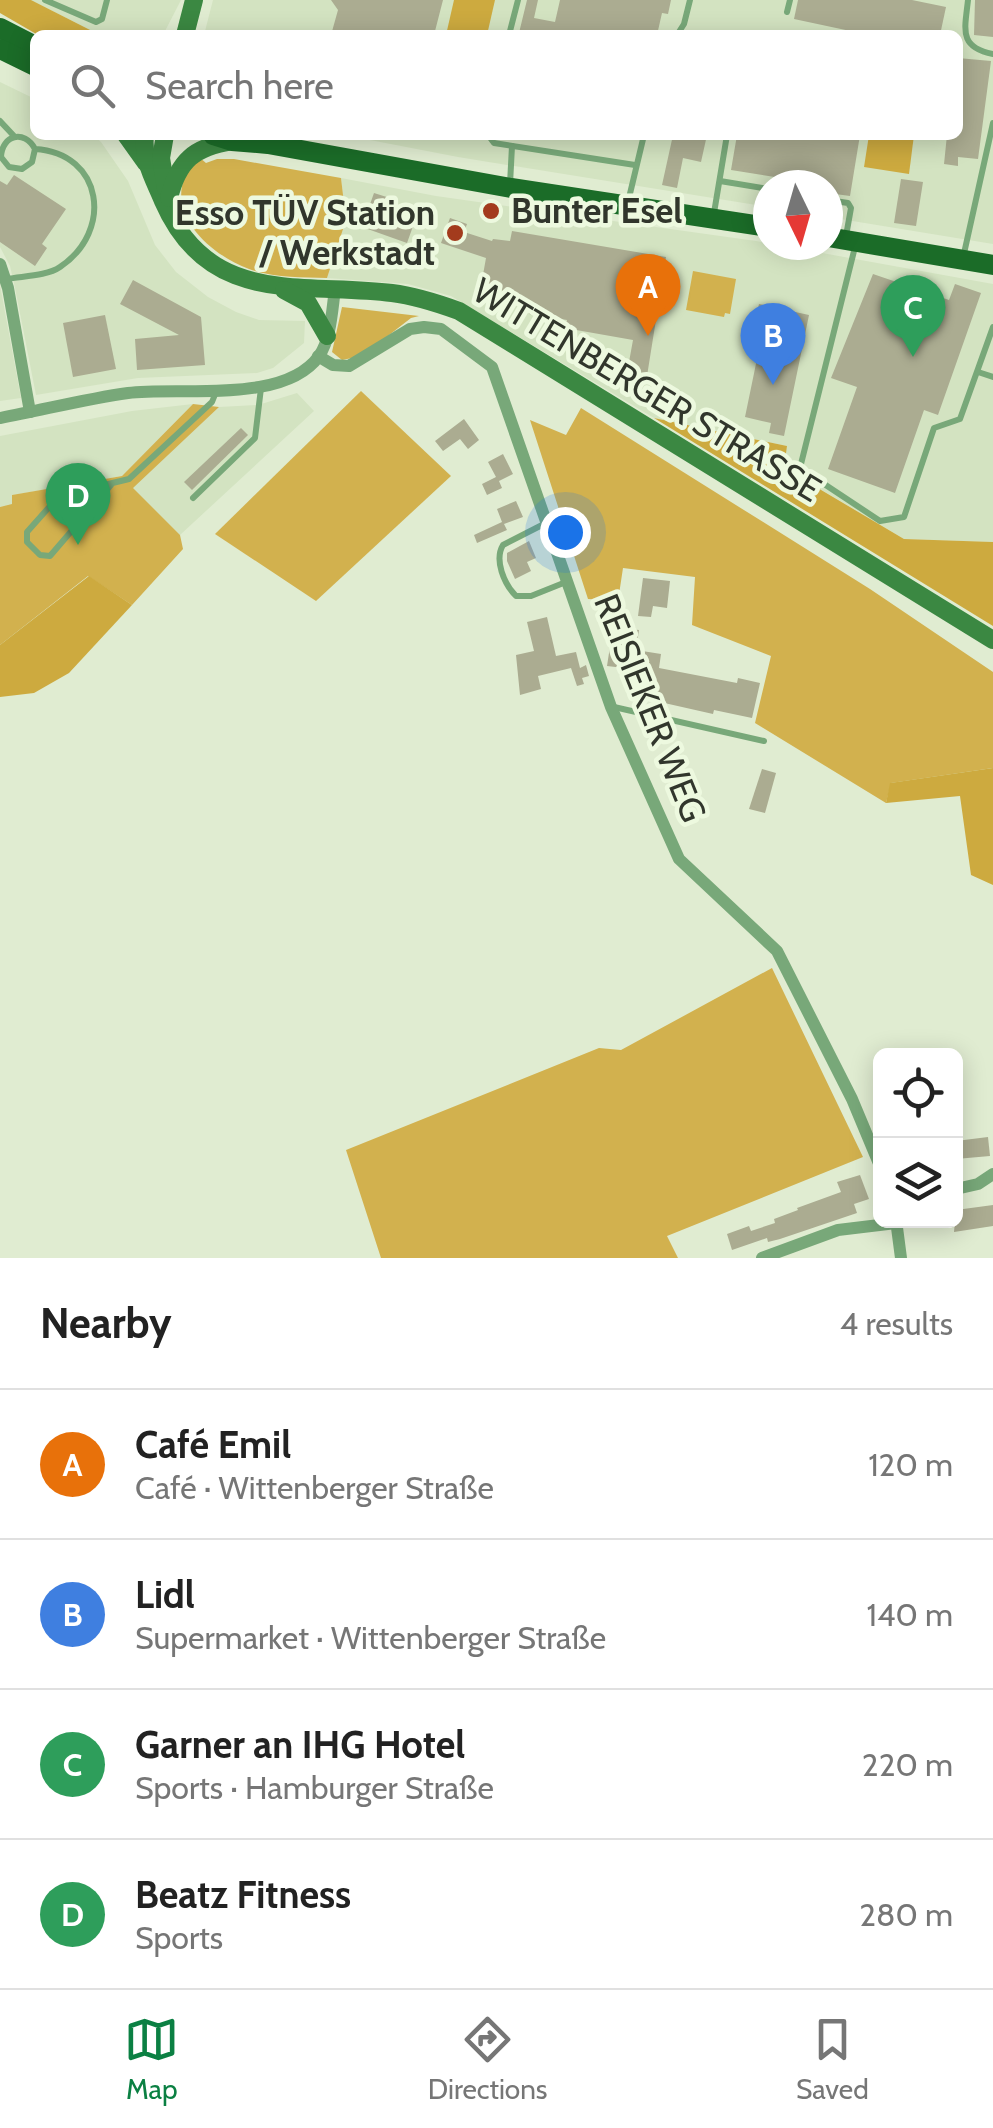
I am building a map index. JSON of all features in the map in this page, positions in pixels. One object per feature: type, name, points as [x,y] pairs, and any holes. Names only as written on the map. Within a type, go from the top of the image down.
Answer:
[{"type":"main road","points":[[186,30],[194,0]]},
{"type":"main road","points":[[0,28],[30,43]]},
{"type":"main road","points":[[3,51],[30,66]]},
{"type":"main road","points":[[130,140],[146,163]]},
{"type":"main road","name":"WITTENBERGER STRASSE","points":[[145,140],[146,163],[171,220],[208,259],[229,273],[280,288],[416,297],[459,311],[993,640]]},
{"type":"main road","name":"WITTENBERGER STRASSE","points":[[164,140],[161,158],[168,199],[192,243]]},
{"type":"main road","points":[[168,199],[173,181],[192,154],[236,140]]},
{"type":"main road","points":[[246,140],[510,188],[753,226]]},
{"type":"main road","points":[[843,240],[993,265]]},
{"type":"main road","points":[[280,288],[308,302],[326,336]]},
{"type":"street","points":[[0,264],[30,412]]},
{"type":"street","points":[[0,418],[131,392],[261,387],[304,368],[318,356],[335,289]]},
{"type":"street","name":"REISIEKER WEG","points":[[318,356],[333,365],[349,366],[410,329],[441,328],[492,367],[611,707],[679,860],[778,951],[852,1098],[873,1149]]},
{"type":"street","points":[[963,1187],[978,1184],[993,1174]]},
{"type":"street","points":[[762,1258],[791,1253],[838,1230],[873,1225]]},
{"type":"street","points":[[897,1228],[901,1258]]},
{"type":"lane","points":[[46,0],[96,22],[102,19],[108,0]]},
{"type":"lane","points":[[510,30],[518,0]]},
{"type":"lane","points":[[680,30],[690,0]]},
{"type":"lane","points":[[788,12],[790,0]]},
{"type":"lane","points":[[968,0],[968,42],[977,51],[993,54]]},
{"type":"lane","points":[[0,122],[14,136]]},
{"type":"lane","points":[[962,260],[993,124]]},
{"type":"lane","points":[[14,136],[27,138],[34,149],[35,156],[28,166],[15,170],[9,167],[1,150],[14,136]]},
{"type":"lane","points":[[492,140],[635,166]]},
{"type":"lane","points":[[627,206],[643,140]]},
{"type":"lane","points":[[713,219],[727,140]]},
{"type":"lane","points":[[510,188],[512,146]]},
{"type":"lane","points":[[6,279],[54,271],[62,266],[95,222],[96,198],[83,174],[64,156],[34,149]]},
{"type":"lane","points":[[720,180],[753,186]]},
{"type":"lane","points":[[843,202],[850,208],[843,240]]},
{"type":"lane","points":[[839,260],[800,468],[880,522],[904,517],[934,428],[960,419],[993,328]]},
{"type":"lane","points":[[978,372],[993,377]]},
{"type":"lane","points":[[193,498],[255,438],[261,387]]},
{"type":"lane","points":[[111,486],[50,556],[40,555],[27,542],[27,532],[58,496],[129,479],[212,402],[217,390]]},
{"type":"lane","points":[[547,523],[503,544],[498,559],[516,596],[531,596],[567,581]]},
{"type":"lane","points":[[611,707],[764,741]]},
{"type":"shaded area","points":[[0,0],[31,0],[90,30],[30,30],[0,13]]},
{"type":"shaded area","points":[[31,0],[181,0],[166,30],[90,30]]},
{"type":"shaded area","points":[[213,0],[993,0],[993,244],[843,219],[843,170],[753,170],[753,205],[370,140],[963,140],[963,30],[205,30]]},
{"type":"shaded area","points":[[454,0],[495,0],[488,30],[447,30]]},
{"type":"shaded area","points":[[0,82],[30,97],[30,140],[101,142],[128,181],[155,245],[176,272],[208,297],[236,312],[259,320],[305,321],[304,343],[273,368],[257,373],[138,378],[36,395],[10,266],[0,247]]},
{"type":"shaded area","points":[[868,140],[913,140],[909,174],[864,167]]},
{"type":"shaded area","points":[[199,157],[206,163],[234,159],[341,178],[346,220],[327,278],[258,272],[215,251],[201,238],[183,207],[181,191],[186,174]]},
{"type":"shaded area","points":[[341,178],[436,196],[753,241],[753,260],[843,260],[843,257],[993,284],[993,542],[904,539],[783,467],[787,446],[654,418],[451,296],[408,284],[327,278],[346,220]]},
{"type":"shaded area","points":[[693,271],[736,279],[730,314],[725,313],[724,317],[686,310]]},
{"type":"shaded area","points":[[0,285],[21,398],[0,401]]},
{"type":"shaded area","points":[[342,307],[419,316],[362,356],[342,360],[332,352]]},
{"type":"shaded area","points":[[361,391],[451,476],[316,601],[215,534]]},
{"type":"shaded area","points":[[297,393],[314,411],[180,535],[132,488],[219,407],[258,405]]},
{"type":"shaded area","points":[[193,404],[122,476],[13,495],[12,505],[0,507],[0,436],[132,411]]},
{"type":"shaded area","points":[[193,404],[219,407],[133,488],[180,535],[183,549],[132,605],[88,576],[0,645],[0,507],[12,504],[12,495],[122,476]]},
{"type":"shaded area","points":[[581,408],[870,589],[993,672],[993,768],[891,783],[886,803],[755,723],[771,656],[692,625],[695,577],[623,568],[618,601],[588,599],[530,420],[566,435]]},
{"type":"shaded area","points":[[654,418],[787,446],[784,468],[904,539],[993,542],[993,626]]},
{"type":"shaded area","points":[[89,576],[132,605],[69,673],[34,693],[0,697],[0,645]]},
{"type":"shaded area","points":[[993,768],[993,885],[971,875],[960,796],[886,803],[890,783]]},
{"type":"shaded area","points":[[772,968],[863,1157],[667,1236],[678,1258],[381,1258],[346,1150],[599,1048],[621,1050]]},
{"type":"building","points":[[331,0],[443,0],[435,30],[332,30],[338,10]]},
{"type":"building","points":[[527,0],[538,0],[534,18],[555,22],[560,0],[671,0],[668,14],[662,13],[658,30],[520,30]]},
{"type":"building","points":[[798,0],[912,0],[946,7],[941,30],[846,30],[794,19]]},
{"type":"building","points":[[975,0],[993,0],[993,37],[974,35]]},
{"type":"building","points":[[963,58],[991,61],[978,159],[958,157],[958,166],[944,164],[946,140],[963,140]]},
{"type":"building","points":[[672,140],[706,140],[701,162],[683,158],[677,188],[662,185]]},
{"type":"building","points":[[736,140],[859,140],[850,196],[843,195],[843,170],[753,170],[753,173],[731,170]]},
{"type":"building","points":[[14,175],[66,209],[42,244],[47,248],[35,266],[0,242],[0,181],[7,185]]},
{"type":"building","points":[[901,179],[923,182],[916,226],[894,223]]},
{"type":"building","points":[[374,193],[393,199],[392,204],[417,215],[407,243],[362,227]]},
{"type":"building","points":[[450,218],[467,224],[464,232],[492,241],[510,241],[512,231],[666,257],[647,376],[627,373],[633,340],[565,328],[567,320],[529,314],[531,303],[501,298],[502,289],[481,286],[486,258],[441,243]]},
{"type":"building","points":[[873,274],[949,300],[955,284],[981,293],[938,415],[924,410],[895,493],[828,469],[857,387],[831,378]]},
{"type":"building","points":[[133,280],[201,317],[205,365],[137,370],[135,339],[179,335],[120,304]]},
{"type":"building","points":[[759,304],[809,315],[784,436],[769,433],[771,423],[745,417],[758,354],[749,352]]},
{"type":"building","points":[[105,315],[116,369],[73,377],[63,323]]},
{"type":"building","points":[[464,419],[479,440],[468,449],[460,439],[443,451],[435,441]]},
{"type":"building","points":[[241,428],[248,435],[192,490],[184,482]]},
{"type":"building","points":[[503,454],[513,474],[499,481],[502,488],[487,495],[482,484],[496,477],[488,462]]},
{"type":"building","points":[[516,501],[523,517],[504,524],[507,530],[477,543],[474,535],[502,522],[497,509]]},
{"type":"building","points":[[529,541],[536,558],[527,562],[531,571],[515,579],[507,553]]},
{"type":"building","points":[[643,578],[670,581],[667,608],[653,606],[651,617],[638,616]]},
{"type":"building","points":[[547,617],[556,656],[576,652],[580,668],[586,665],[589,676],[577,686],[571,668],[538,676],[541,689],[520,695],[516,655],[534,651],[527,622]]},
{"type":"building","points":[[613,627],[639,630],[636,650],[661,654],[659,668],[737,683],[738,678],[760,683],[752,718],[714,710],[713,714],[629,695],[633,669],[607,666]]},
{"type":"building","points":[[762,769],[776,773],[765,813],[749,809]]},
{"type":"building","points":[[988,1137],[990,1156],[963,1158],[963,1140]]},
{"type":"building","points":[[860,1175],[869,1199],[854,1204],[857,1213],[780,1239],[768,1242],[767,1238],[732,1250],[727,1234],[775,1223],[774,1219],[797,1208],[841,1192],[837,1182]]},
{"type":"building","points":[[993,1205],[993,1226],[954,1232],[954,1228],[963,1228],[963,1209]]},
{"type":"place","name":"Bunter Esel","points":[[491,211]]},
{"type":"place","name":"Esso TÜV Station / Werkstadt","points":[[455,233]]},
{"type":"place","name":"Café Emil","points":[[648,336]]},
{"type":"place","name":"Garner an IHG Hotel","points":[[913,357]]},
{"type":"place","name":"Lidl","points":[[773,385]]},
{"type":"place","name":"Beatz Fitness","points":[[78,545]]}]
